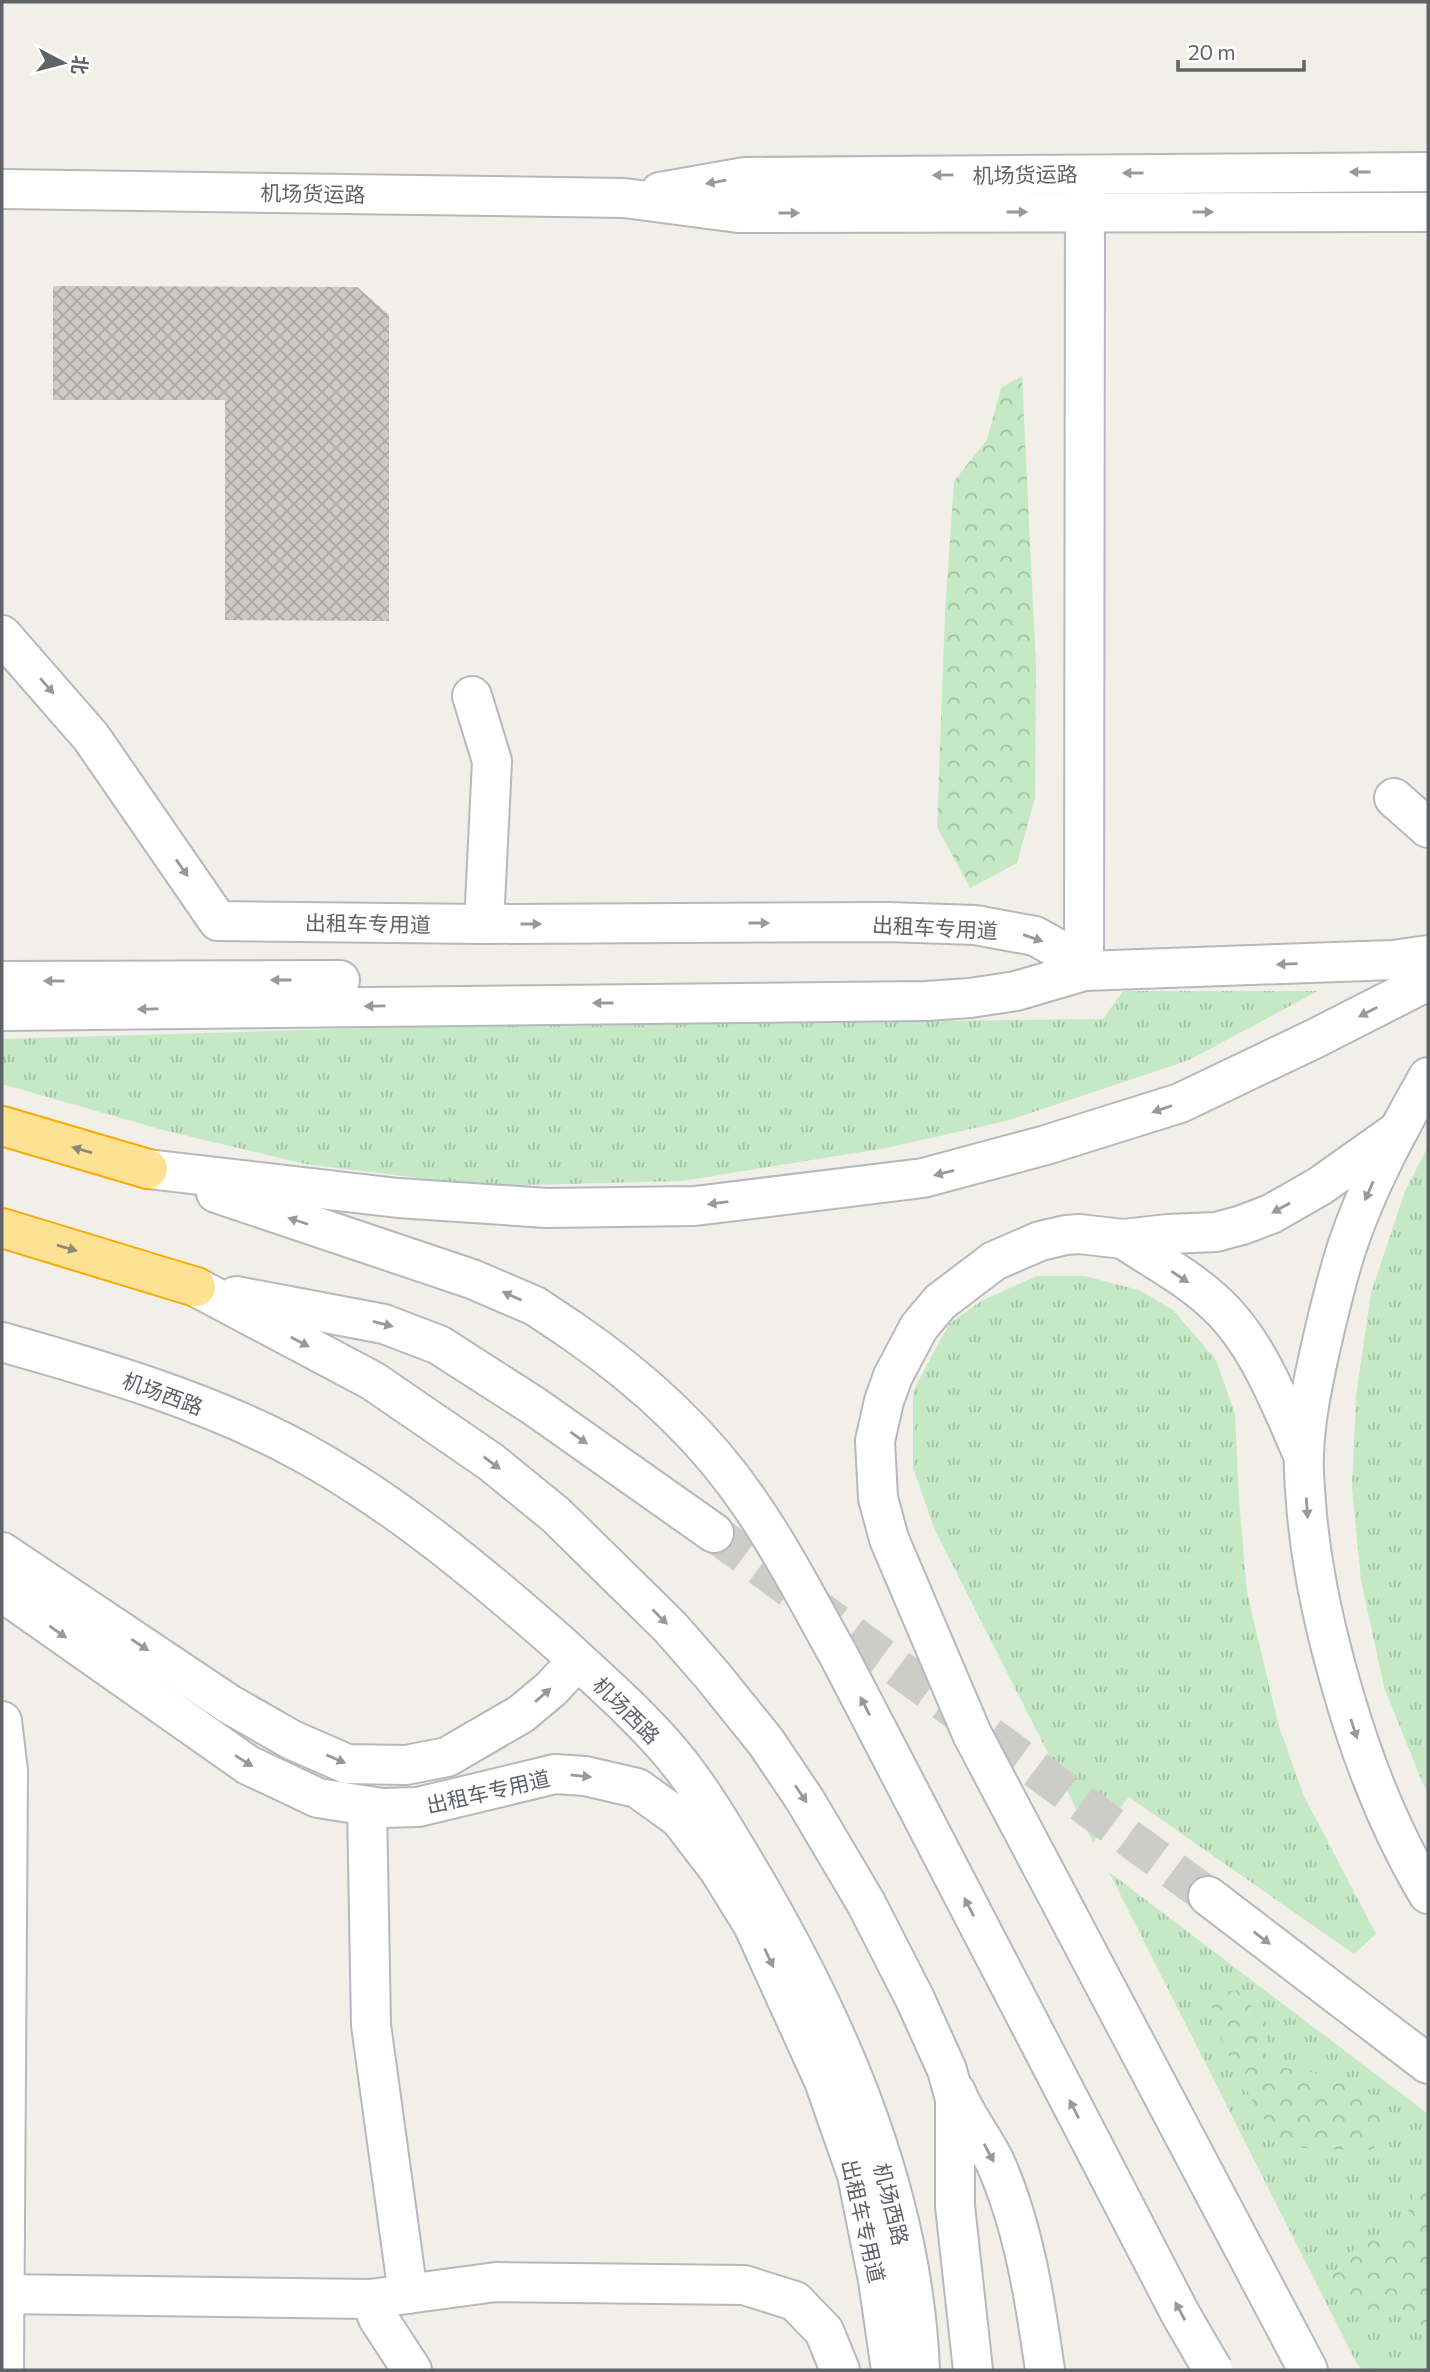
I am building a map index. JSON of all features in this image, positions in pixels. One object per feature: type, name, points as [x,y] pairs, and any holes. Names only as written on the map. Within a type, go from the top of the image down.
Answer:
[{"type":"highway","points":[[2,1126],[148,1169]]},
{"type":"highway","points":[[2,1228],[196,1287]]},
{"type":"street","name":"机场货运路","points":[[624,198],[745,177],[1428,172]]},
{"type":"street","points":[[1084,971],[1085,173]]},
{"type":"street","name":"机场货运路","points":[[2,188],[624,198],[738,213],[1428,212]]},
{"type":"street","name":"出租车专用道","points":[[2,635],[91,737],[218,921],[485,924],[888,922],[975,925],[1035,936],[1060,950],[1084,971]]},
{"type":"street","points":[[472,696],[492,761],[485,924]]},
{"type":"street","points":[[1394,797],[1428,828]]},
{"type":"street","points":[[2,981],[1023,977],[1084,971],[1394,960],[1428,954]]},
{"type":"street","points":[[2,1011],[926,1001],[1016,991],[1084,971]]},
{"type":"street","points":[[148,1169],[398,1198],[547,1208],[695,1206],[923,1178],[1046,1145],[1180,1102],[1314,1039],[1428,981]]},
{"type":"street","points":[[1428,1077],[1364,1203],[1335,1287],[1311,1394],[1303,1457],[1310,1550],[1335,1664],[1376,1788],[1398,1838],[1428,1894]]},
{"type":"street","points":[[1308,2370],[972,1734],[896,1558],[877,1489],[875,1441],[884,1401],[902,1357],[919,1327],[940,1301],[973,1275],[1010,1254],[1053,1238],[1079,1234],[1123,1239],[1216,1232],[1242,1226],[1271,1214],[1320,1186],[1399,1130]]},
{"type":"street","points":[[148,1169],[472,1279],[535,1306],[608,1355],[697,1438],[746,1497],[779,1549],[839,1656],[1181,2315],[1213,2370]]},
{"type":"street","points":[[1123,1239],[1213,1300],[1232,1322],[1268,1380],[1303,1457]]},
{"type":"street","points":[[196,1287],[384,1324],[439,1345],[534,1406],[714,1533]]},
{"type":"street","points":[[196,1287],[373,1381],[491,1462],[556,1515],[670,1627],[758,1733],[805,1800],[891,1948],[960,2101],[995,2162],[1015,2218],[1029,2275],[1045,2370]]},
{"type":"street","name":"机场西路","points":[[2,1342],[145,1385],[291,1446],[387,1507],[463,1562],[578,1661],[663,1744],[705,1799],[778,1920],[826,2014],[859,2091],[890,2192],[915,2305],[920,2370]]},
{"type":"street","points":[[2,1552],[229,1704],[292,1740],[347,1764],[406,1765],[447,1757],[521,1714],[551,1689],[578,1661]]},
{"type":"street","name":"出租车专用道","points":[[2,1592],[248,1765],[318,1798],[382,1808],[418,1807],[555,1774],[585,1776],[637,1788],[678,1818],[719,1870],[753,1925],[824,2081],[857,2175],[885,2321],[891,2370]]},
{"type":"street","points":[[2,1721],[8,1771],[4,2370]]},
{"type":"street","points":[[367,1805],[371,2025],[408,2294]]},
{"type":"street","points":[[1208,1896],[1428,2064]]},
{"type":"street","points":[[947,2070],[955,2099],[955,2206],[973,2370]]},
{"type":"street","points":[[3,2294],[370,2299],[496,2282],[744,2285],[795,2301],[824,2330],[840,2370]]},
{"type":"street","points":[[370,2299],[378,2318],[412,2370]]},
{"type":"green space","points":[[1022,376],[1036,667],[1035,798],[1017,863],[970,888],[937,827],[945,614],[954,481],[987,440],[1001,388]]},
{"type":"green space","points":[[1123,991],[1318,991],[1189,1060],[1006,1121],[886,1148],[682,1181],[485,1186],[305,1164],[163,1130],[2,1084],[2,1039],[402,1027],[1103,1019]]},
{"type":"green space","points":[[1428,1147],[1428,1791],[1384,1687],[1361,1580],[1352,1488],[1356,1396],[1371,1293],[1405,1191]]},
{"type":"green space","points":[[1037,1276],[1084,1276],[1139,1290],[1173,1310],[1216,1360],[1235,1414],[1247,1593],[1279,1727],[1304,1796],[1376,1934],[1354,1954],[1129,1797],[1093,1842],[935,1530],[913,1468],[913,1391],[949,1324],[983,1300]]},
{"type":"green space","points":[[1109,1872],[1428,2114],[1428,2370],[1363,2370],[1357,2364]]},
{"type":"green space","points":[[1237,1990],[1266,2021],[1266,2065],[1352,2078],[1394,2115],[1373,2150],[1312,2149],[1283,2145],[1256,2108],[1224,2046],[1208,1994]]},
{"type":"green space","points":[[1428,2170],[1428,2336],[1412,2310],[1345,2309],[1332,2275],[1361,2242],[1401,2234],[1414,2193]]},
{"type":"building","points":[[53,286],[357,287],[389,315],[389,621],[225,620],[225,400],[53,400]]},
{"type":"tunnel","points":[[714,1533],[1208,1896]]}]
